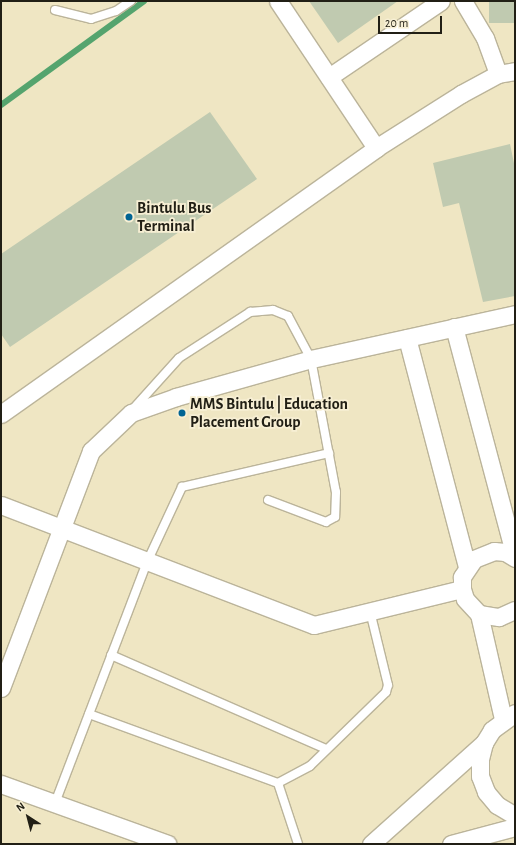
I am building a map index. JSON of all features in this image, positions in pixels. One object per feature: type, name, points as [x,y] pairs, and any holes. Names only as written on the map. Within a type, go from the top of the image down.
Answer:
[{"type":"street","points":[[278,1],[376,148]]},
{"type":"street","points":[[329,77],[441,1]]},
{"type":"street","points":[[463,1],[485,38],[498,74]]},
{"type":"street","points":[[1,414],[376,148],[460,94],[498,74],[515,71]]},
{"type":"street","points":[[1,688],[91,451],[131,413],[176,397],[311,359],[515,314]]},
{"type":"street","points":[[454,327],[515,557]]},
{"type":"street","points":[[371,844],[484,743],[492,730],[509,716],[479,614],[465,599],[462,589],[467,567],[407,338]]},
{"type":"street","points":[[1,505],[314,625],[462,589]]},
{"type":"street","points":[[467,567],[483,553],[505,552],[515,557]]},
{"type":"street","points":[[479,614],[499,617],[515,610]]},
{"type":"street","points":[[484,743],[480,759],[480,776],[486,792],[497,805],[515,816]]},
{"type":"street","points":[[1,784],[168,844]]},
{"type":"street","points":[[451,844],[515,827]]},
{"type":"lane","points":[[55,10],[91,19],[116,11],[130,1]]},
{"type":"lane","points":[[131,413],[179,358],[250,312],[273,310],[288,316],[311,359],[336,492],[334,516],[332,521],[326,522],[268,500]]},
{"type":"lane","points":[[55,803],[147,562],[182,487],[329,453]]},
{"type":"lane","points":[[88,714],[278,783],[310,766],[386,692],[388,685],[370,611]]},
{"type":"lane","points":[[111,655],[326,749]]},
{"type":"lane","points":[[278,783],[298,844]]},
{"type":"shaded area","points":[[1,1],[515,1],[515,844],[1,844]]},
{"type":"building","points":[[309,1],[398,1],[338,43]]},
{"type":"building","points":[[489,1],[515,1],[515,23],[489,23]]},
{"type":"building","name":"Bintulu Bus Terminal","points":[[210,112],[257,179],[10,347],[1,334],[1,254]]},
{"type":"building","points":[[510,144],[515,168],[515,296],[483,302],[459,203],[443,207],[433,163]]},
{"type":"waterway","points":[[1,105],[144,1]]},
{"type":"place","name":"Bintulu Bus Terminal","points":[[129,217]]},
{"type":"place","name":"MMS Bintulu | Education Placement Group","points":[[182,413]]}]
